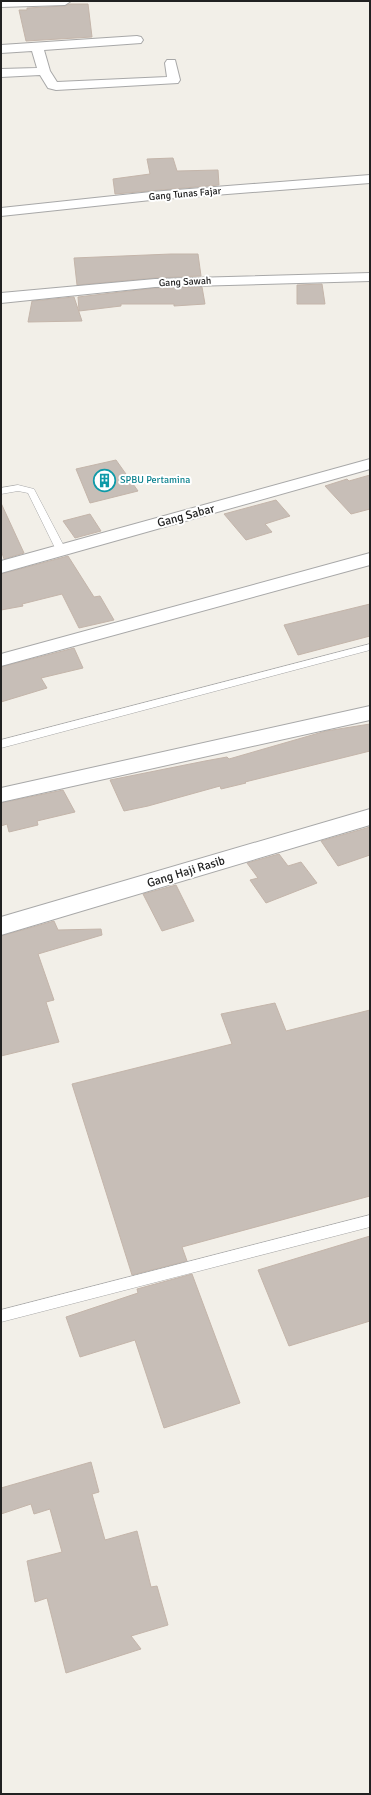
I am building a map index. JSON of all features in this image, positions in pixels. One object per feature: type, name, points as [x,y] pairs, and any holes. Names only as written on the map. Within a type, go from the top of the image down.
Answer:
[{"type":"street","points":[[1,3],[65,1]]},
{"type":"street","points":[[1,49],[137,40]]},
{"type":"street","points":[[37,46],[44,71],[52,85],[56,86],[174,80],[171,63]]},
{"type":"street","points":[[1,73],[44,71]]},
{"type":"street","name":"Gang Tunas Fajar","points":[[1,212],[151,196],[370,179]]},
{"type":"street","name":"Gang Sawah","points":[[1,298],[155,283],[370,277]]},
{"type":"street","name":"Gang Sabar","points":[[1,567],[370,464]]},
{"type":"street","points":[[1,660],[370,560]]},
{"type":"street","points":[[1,794],[370,712]]},
{"type":"street","name":"Gang Haji Rasib","points":[[1,926],[370,817]]},
{"type":"lane","points":[[1,490],[18,488],[31,491],[61,550]]},
{"type":"lane","points":[[1,744],[370,647]]},
{"type":"lane","points":[[1,1316],[370,1221]]},
{"type":"building","points":[[69,4],[88,4],[92,37],[26,41],[19,10],[27,10],[27,8],[65,6]]},
{"type":"building","points":[[173,158],[177,171],[218,170],[219,185],[115,194],[113,179],[150,174],[147,159]]},
{"type":"building","points":[[198,254],[201,276],[155,278],[77,285],[74,258]]},
{"type":"building","points":[[322,284],[325,304],[297,304],[297,285]]},
{"type":"building","points":[[202,287],[205,304],[174,306],[174,304],[121,304],[121,306],[79,311],[78,297],[155,288]]},
{"type":"building","points":[[74,297],[82,321],[28,322],[32,301]]},
{"type":"building","name":"SPBU Pertamina","points":[[116,460],[138,491],[90,503],[76,469]]},
{"type":"building","points":[[370,475],[370,509],[351,514],[325,486],[347,479],[349,481]]},
{"type":"building","points":[[276,500],[290,516],[265,524],[272,532],[246,540],[224,514]]},
{"type":"building","points":[[1,503],[24,553],[4,559],[1,550]]},
{"type":"building","points":[[90,514],[101,531],[75,538],[63,521]]},
{"type":"building","points":[[68,556],[94,597],[100,596],[114,620],[79,628],[62,594],[22,604],[23,606],[1,610],[1,574]]},
{"type":"building","points":[[370,604],[370,636],[298,655],[284,625]]},
{"type":"building","points":[[74,648],[83,668],[41,678],[47,688],[1,702],[1,667]]},
{"type":"building","points":[[370,724],[370,751],[221,789],[220,786],[148,806],[124,811],[110,780],[227,757],[229,759],[326,731]]},
{"type":"building","points":[[63,790],[75,812],[37,821],[38,825],[9,832],[7,824],[1,826],[1,803]]},
{"type":"building","points":[[370,827],[370,855],[338,866],[321,841]]},
{"type":"building","points":[[279,854],[288,866],[301,862],[317,883],[266,903],[250,880],[258,878],[247,863]]},
{"type":"building","points":[[176,885],[194,921],[162,931],[143,894]]},
{"type":"building","points":[[54,921],[58,930],[101,929],[102,935],[38,954],[54,1000],[46,1002],[59,1042],[1,1056],[1,936]]},
{"type":"building","points":[[275,1003],[286,1031],[370,1010],[370,1196],[182,1247],[187,1261],[132,1275],[72,1084],[232,1044],[221,1014]]},
{"type":"building","points":[[370,1236],[370,1321],[289,1346],[258,1270]]},
{"type":"building","points":[[192,1274],[240,1403],[164,1428],[135,1340],[80,1357],[66,1317],[138,1293],[137,1289]]},
{"type":"building","points":[[91,1462],[99,1492],[92,1494],[105,1540],[137,1531],[151,1587],[157,1586],[168,1625],[131,1636],[141,1649],[66,1673],[47,1598],[35,1602],[27,1561],[62,1552],[50,1509],[34,1514],[31,1504],[1,1514],[1,1488]]},
{"type":"place","name":"SPBU Pertamina","points":[[105,480]]}]
